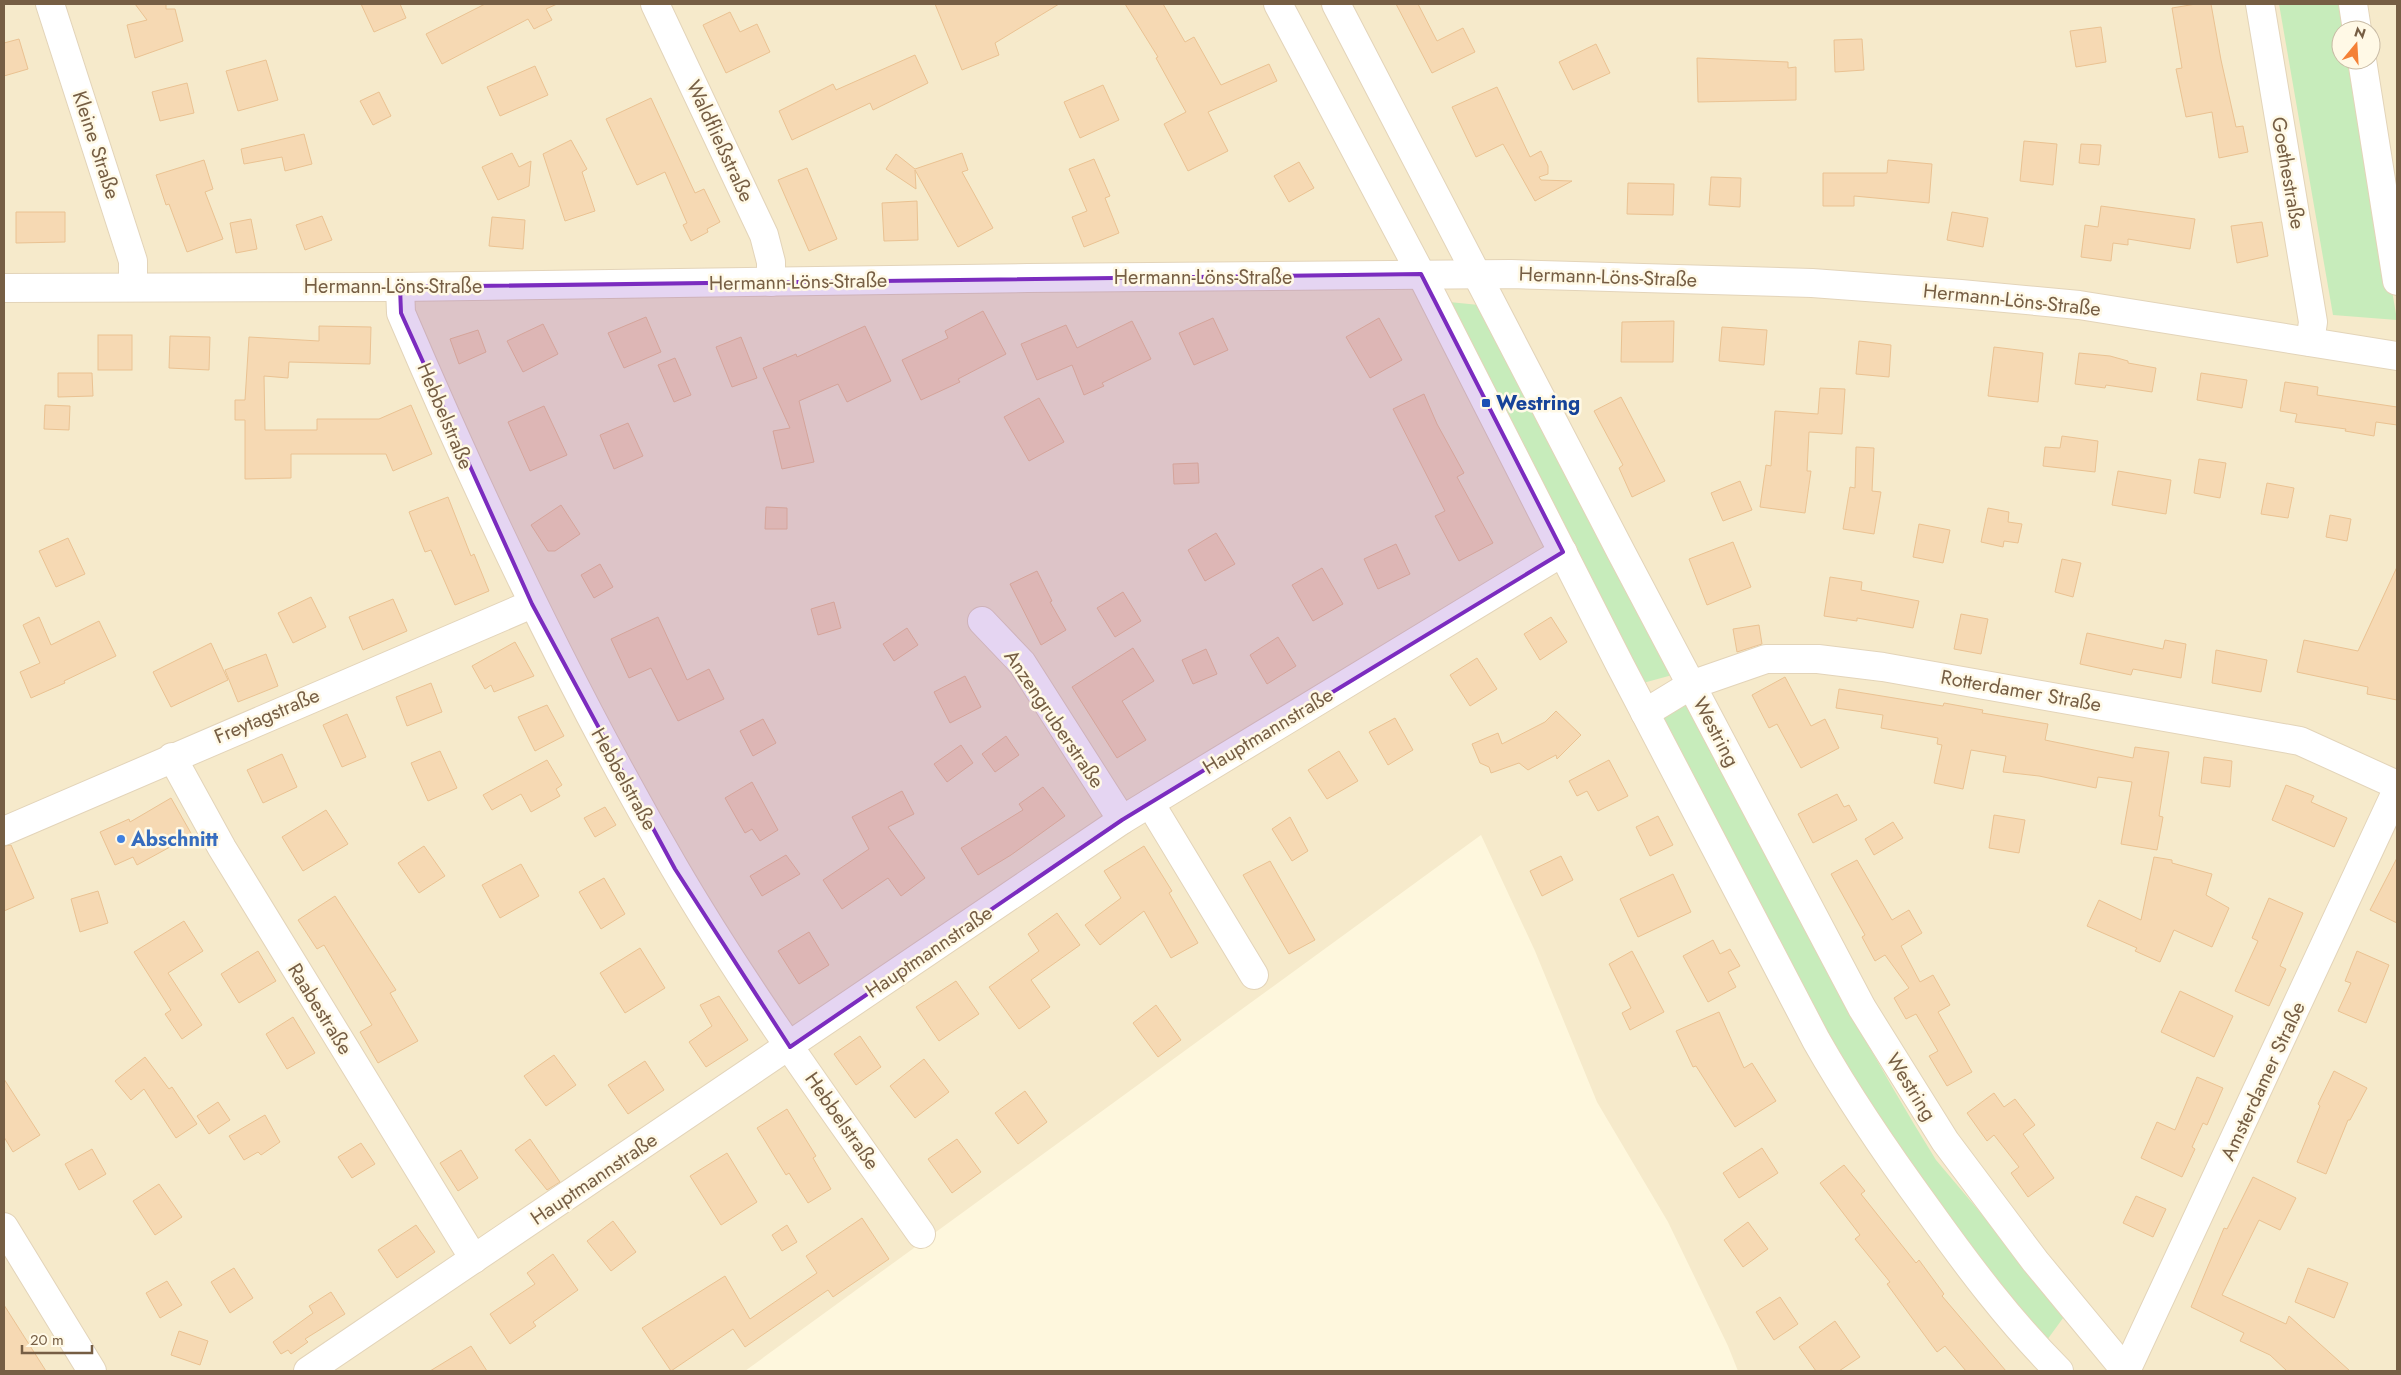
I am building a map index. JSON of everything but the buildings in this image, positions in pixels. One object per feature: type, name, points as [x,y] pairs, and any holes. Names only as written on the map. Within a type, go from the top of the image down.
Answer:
[{"type":"street","name":"Kleine Straße","points":[[50,4],[133,261],[133,287]]},
{"type":"street","name":"Waldfließstraße","points":[[654,4],[764,235],[771,262],[771,282]]},
{"type":"street","points":[[1278,4],[1421,274],[1645,713],[1816,1040],[1850,1100],[1972,1271],[2005,1311],[2060,1371]]},
{"type":"street","name":"Westring","points":[[1336,4],[1690,685],[1862,1008],[1911,1090],[1945,1141],[2035,1261],[2126,1371]]},
{"type":"street","name":"Goethestraße","points":[[2260,4],[2313,322],[2310,342]]},
{"type":"street","points":[[2353,4],[2355,20]]},
{"type":"street","points":[[2364,70],[2397,281]]},
{"type":"street","name":"Hermann-Löns-Straße","points":[[4,288],[400,287],[1421,274],[1812,283],[2079,305],[2397,356]]},
{"type":"street","name":"Hebbelstraße","points":[[400,287],[401,313],[466,466],[532,604],[596,730],[675,869],[721,944],[790,1047],[921,1234]]},
{"type":"street","name":"Hauptmannstraße","points":[[308,1371],[790,1047],[1122,820],[1563,552]]},
{"type":"street","name":"Freytagstraße","points":[[4,831],[172,757],[532,604]]},
{"type":"street","name":"Anzengruberstraße","points":[[982,621],[1022,663],[1122,820]]},
{"type":"street","name":"Rotterdamer Straße","points":[[1645,713],[1690,685],[1766,659],[1818,659],[1883,667],[2300,741],[2397,785]]},
{"type":"street","name":"Raabestraße","points":[[172,757],[227,856],[474,1259]]},
{"type":"street","name":"Amsterdamer Straße","points":[[2126,1371],[2397,790]]},
{"type":"street","points":[[1150,802],[1254,976]]},
{"type":"street","points":[[4,1227],[92,1371]]},
{"type":"highlighted area","points":[[1421,274],[1563,552],[1122,820],[790,1047],[675,869],[532,604],[401,313],[400,287]]},
{"type":"shaded area","points":[[4,4],[2397,4],[2397,1371],[1738,1371],[1728,1346],[1668,1222],[1597,1102],[1535,951],[1481,835],[745,1371],[4,1371]]},
{"type":"green space","points":[[2279,4],[2343,4],[2346,20],[2331,20],[2331,70],[2355,70],[2397,320],[2333,315]]},
{"type":"green space","points":[[1449,302],[1479,305],[1676,674],[1643,683]]},
{"type":"green space","points":[[1688,701],[1838,990],[1936,1160],[2066,1314],[2047,1340],[2021,1312],[1894,1154],[1818,1024],[1660,714]]},
{"type":"place","name":"Westring","points":[[1486,403]]},
{"type":"place","name":"Abschnitt","points":[[121,839]]}]
